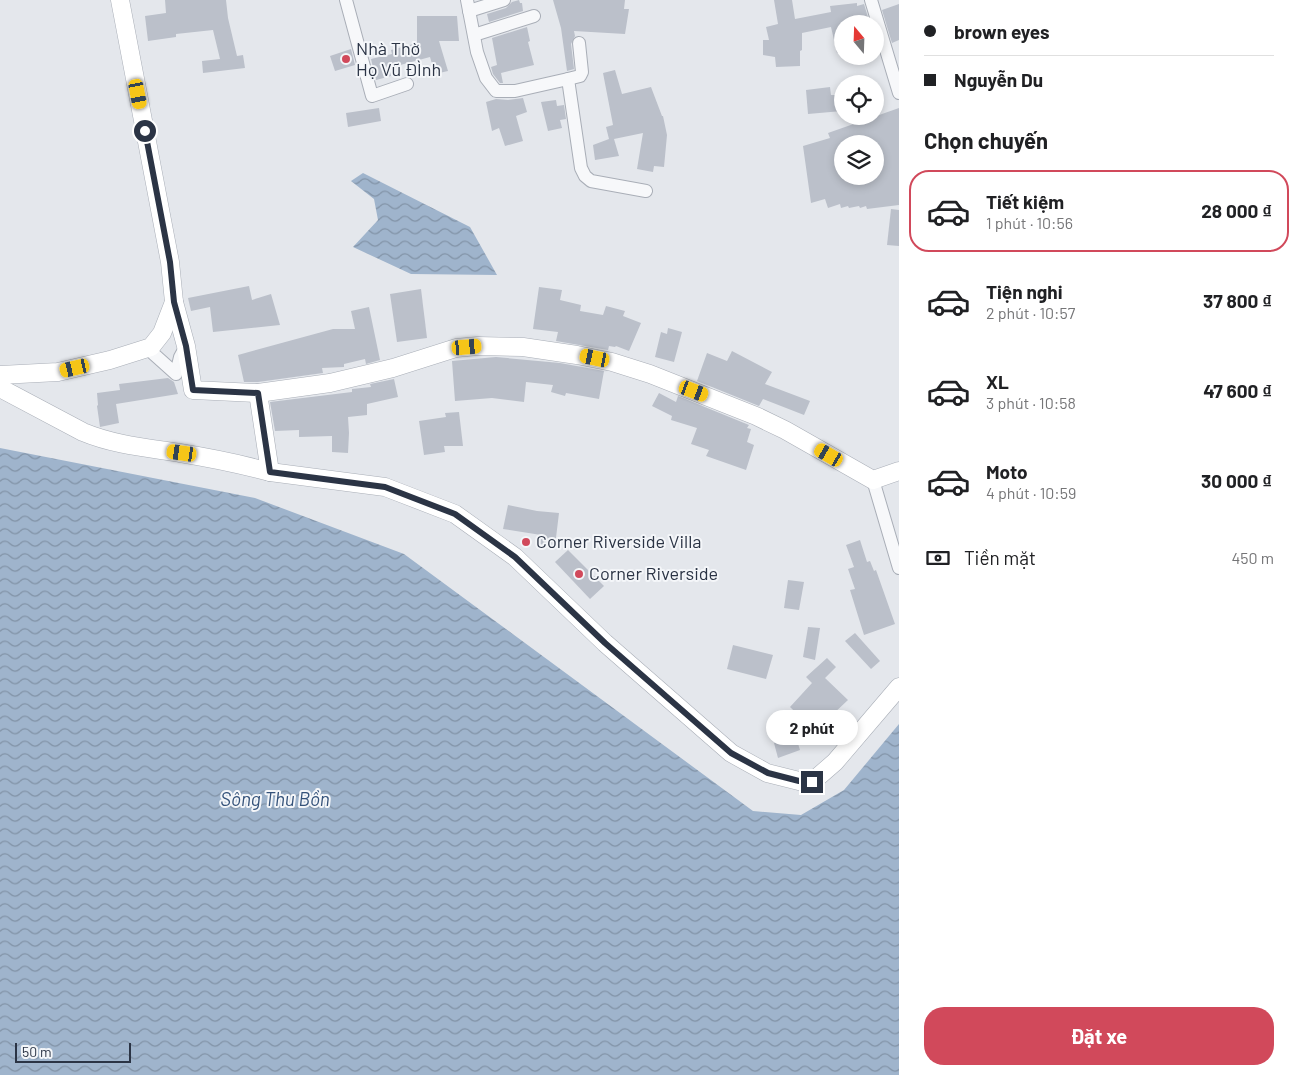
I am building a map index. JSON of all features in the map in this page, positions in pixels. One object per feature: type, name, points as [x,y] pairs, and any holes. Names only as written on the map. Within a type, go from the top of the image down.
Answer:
[{"type":"street","points":[[120,0],[170,262],[174,302],[186,346],[193,390],[258,393],[330,383],[393,368],[456,348],[478,346],[523,347],[612,362],[650,374],[756,416],[786,430],[873,480],[899,568]]},
{"type":"street","points":[[346,0],[372,96],[407,84]]},
{"type":"street","points":[[504,0],[468,5],[486,78],[496,91],[515,91],[580,76],[582,72],[579,43]]},
{"type":"street","points":[[871,0],[899,93]]},
{"type":"street","points":[[474,35],[534,16]]},
{"type":"street","points":[[568,78],[581,168],[585,176],[591,181],[646,191]]},
{"type":"street","points":[[0,375],[58,372],[110,360],[151,347],[162,332],[174,302]]},
{"type":"street","points":[[147,348],[176,374],[180,357],[186,346]]},
{"type":"street","points":[[0,388],[96,438],[132,446],[230,462],[270,472],[385,487],[455,514],[515,557],[605,643],[731,753],[768,773],[799,781],[812,782],[835,762],[899,687]]},
{"type":"street","points":[[258,393],[270,472]]},
{"type":"street","points":[[873,480],[899,471]]},
{"type":"water","points":[[363,173],[470,227],[497,275],[411,274],[353,247],[378,220],[374,199],[351,181]]},
{"type":"water","name":"Sông Thu Bồn","points":[[0,448],[255,498],[404,554],[753,811],[801,815],[844,790],[899,724],[899,1075],[0,1075]]},
{"type":"building","points":[[165,0],[226,0],[228,18],[237,56],[243,55],[245,68],[203,73],[202,61],[220,59],[213,30],[176,34],[176,37],[148,41],[145,16],[166,13]]},
{"type":"building","points":[[519,0],[522,3],[523,11],[489,22],[487,14],[506,8],[512,2]]},
{"type":"building","points":[[553,0],[625,0],[624,9],[629,9],[625,34],[574,31],[575,36],[571,44],[574,69],[567,71],[561,28]]},
{"type":"building","points":[[774,0],[792,0],[795,19],[831,12],[830,6],[857,3],[857,6],[864,4],[867,15],[834,15],[834,40],[831,27],[802,33],[800,66],[776,67],[775,57],[763,55],[763,40],[769,40],[766,27],[778,24]]},
{"type":"building","points":[[899,4],[899,40],[892,43],[884,15],[882,10]]},
{"type":"building","points":[[417,16],[457,16],[459,41],[439,41],[448,71],[435,74],[430,57],[389,68],[391,76],[376,80],[371,59],[392,54],[391,50],[417,43]]},
{"type":"building","points":[[527,27],[530,41],[528,42],[534,65],[501,73],[503,83],[500,83],[493,74],[491,67],[497,65],[492,38]]},
{"type":"building","name":"Nhà Thờ Họ Vũ ĐÌnh","points":[[351,49],[355,65],[335,71],[330,56]]},
{"type":"building","points":[[615,70],[622,94],[651,87],[663,116],[667,135],[664,167],[654,166],[653,172],[637,169],[643,133],[614,139],[619,156],[595,160],[593,145],[609,139],[606,127],[613,125],[603,73]]},
{"type":"building","points":[[830,87],[831,95],[834,95],[834,112],[808,114],[806,90]]},
{"type":"building","points":[[523,98],[527,112],[516,116],[523,141],[505,146],[499,128],[492,131],[486,102],[496,99]]},
{"type":"building","points":[[556,100],[557,106],[564,105],[566,119],[560,120],[562,128],[548,131],[541,102]]},
{"type":"building","points":[[379,108],[381,121],[348,127],[346,113]]},
{"type":"building","points":[[899,108],[899,205],[867,209],[866,206],[860,208],[859,206],[849,208],[848,206],[841,208],[840,204],[828,208],[825,199],[811,203],[803,146],[830,138],[828,133],[851,125],[884,125],[884,113]]},
{"type":"building","points":[[891,209],[899,210],[899,246],[887,245]]},
{"type":"building","points":[[249,286],[252,300],[271,294],[280,325],[213,332],[210,307],[191,311],[188,298]]},
{"type":"building","points":[[539,287],[562,290],[560,300],[581,305],[580,311],[603,315],[606,306],[625,311],[623,316],[641,323],[629,351],[616,346],[609,346],[608,350],[556,341],[558,332],[533,329]]},
{"type":"building","points":[[421,289],[427,338],[397,342],[390,294]]},
{"type":"building","points":[[369,307],[380,360],[366,364],[365,359],[344,364],[344,367],[322,368],[323,373],[258,382],[244,382],[238,355],[333,329],[355,329],[351,311]]},
{"type":"building","points":[[668,328],[682,332],[674,362],[655,357],[661,332],[667,334]]},
{"type":"building","points":[[732,351],[772,372],[765,384],[810,401],[804,415],[763,399],[759,406],[697,381],[707,353],[727,361]]},
{"type":"building","points":[[496,357],[560,363],[604,371],[599,399],[566,393],[565,396],[551,392],[553,385],[526,382],[524,402],[492,398],[455,401],[452,361]]},
{"type":"building","points":[[168,378],[174,382],[178,394],[116,404],[119,423],[100,427],[97,393],[120,390],[119,384]]},
{"type":"building","points":[[394,379],[398,397],[367,404],[367,415],[348,417],[348,453],[332,452],[332,436],[299,437],[299,430],[275,431],[270,402],[352,392],[352,389],[371,387],[370,384]]},
{"type":"building","points":[[659,393],[676,402],[678,396],[749,425],[747,428],[751,429],[747,442],[754,445],[746,470],[706,456],[709,450],[691,444],[697,428],[671,420],[672,416],[652,406]]},
{"type":"building","points":[[459,412],[463,446],[444,446],[445,452],[424,455],[419,421],[446,417],[445,413]]},
{"type":"building","points":[[508,505],[559,513],[555,546],[540,544],[541,535],[503,529]]},
{"type":"building","points":[[860,540],[867,562],[870,561],[874,571],[876,570],[895,624],[864,635],[850,590],[855,589],[848,569],[854,567],[846,545]]},
{"type":"building","name":"Corner Riverside","points":[[568,550],[604,586],[590,599],[555,562]]},
{"type":"building","points":[[788,580],[804,582],[799,610],[784,608]]},
{"type":"building","points":[[808,627],[820,628],[815,660],[803,657]]},
{"type":"building","points":[[855,633],[880,661],[871,669],[845,641]]},
{"type":"building","points":[[733,645],[773,655],[766,679],[727,669]]},
{"type":"building","points":[[827,658],[836,667],[825,678],[848,700],[815,731],[790,707],[812,683],[806,677]]},
{"type":"building","points":[[796,737],[800,750],[778,758],[774,743]]},
{"type":"place","name":"Nhà Thờ Họ Vũ ĐÌnh","points":[[346,59]]},
{"type":"place","name":"Corner Riverside Villa","points":[[526,542]]},
{"type":"place","name":"Corner Riverside","points":[[579,574]]},
{"type":"route","points":[[145,131],[170,262],[174,302],[186,346],[193,390],[258,393],[270,472],[385,487],[455,514],[515,557],[605,643],[731,753],[768,773],[799,781],[812,782]]}]
